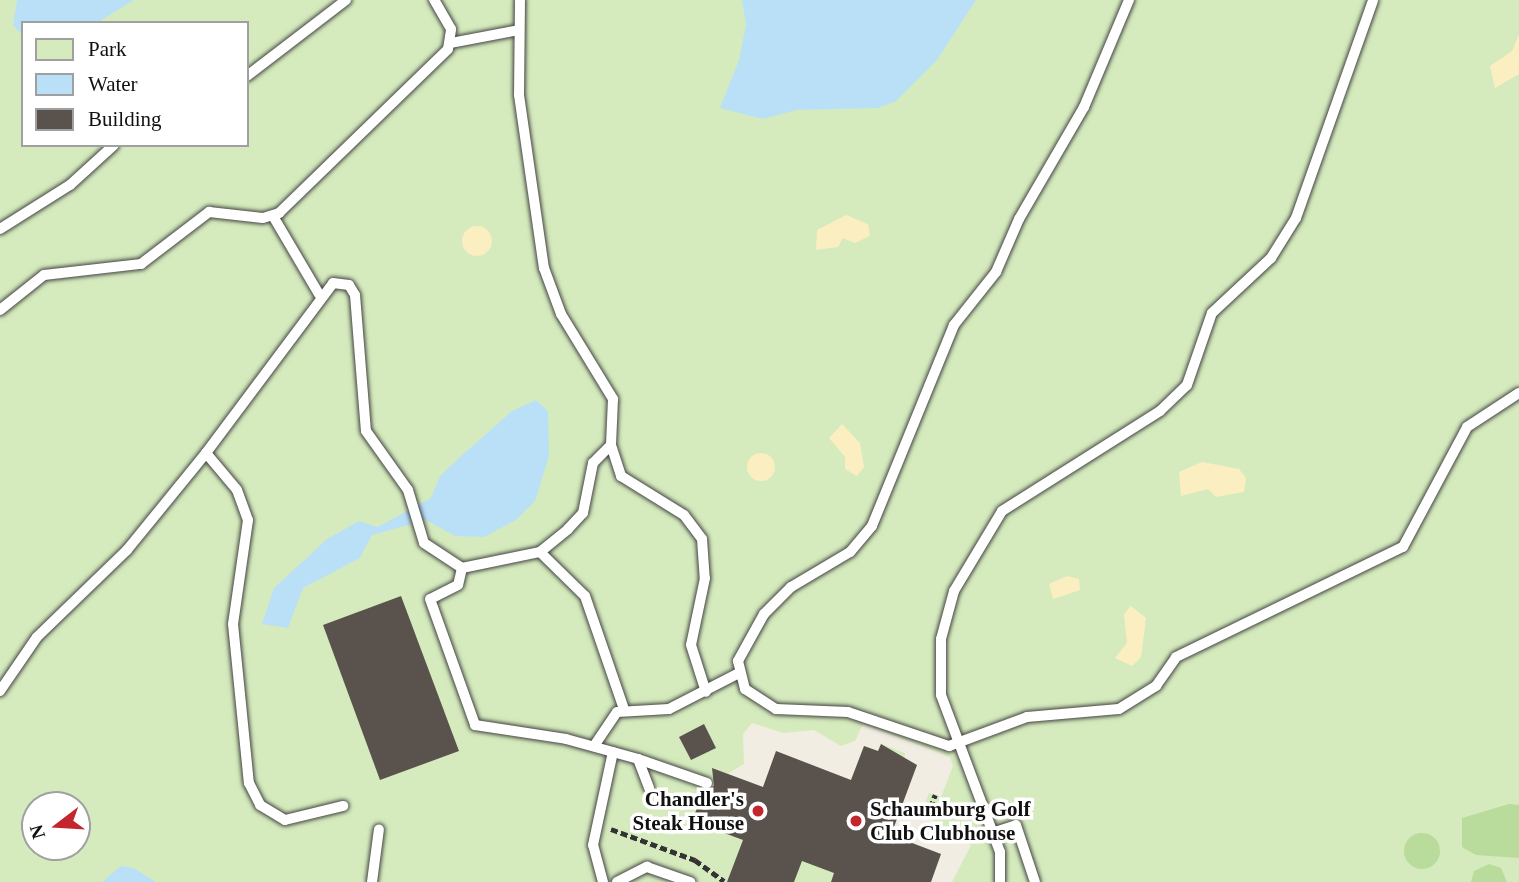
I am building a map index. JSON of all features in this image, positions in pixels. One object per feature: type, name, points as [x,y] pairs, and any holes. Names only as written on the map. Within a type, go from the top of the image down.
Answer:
[{"type":"lane","points":[[248,75],[346,0]]},
{"type":"lane","points":[[435,0],[451,43]]},
{"type":"lane","points":[[520,0],[522,128],[544,268],[561,314],[613,399],[611,445],[625,482],[684,515],[702,539],[705,578],[691,645],[706,692]]},
{"type":"lane","points":[[594,746],[606,722],[624,709],[669,709],[737,674],[749,636],[774,603],[850,552],[872,526],[954,325],[996,272],[1023,210],[1084,107],[1129,0]]},
{"type":"lane","points":[[1000,882],[1003,863],[944,710],[939,668],[944,625],[961,576],[1002,511],[1160,411],[1187,385],[1212,313],[1271,258],[1296,218],[1373,0]]},
{"type":"lane","points":[[0,310],[44,275],[141,264],[209,212],[273,216],[451,43],[519,30]]},
{"type":"lane","points":[[0,229],[70,185],[112,147]]},
{"type":"lane","points":[[273,216],[319,294]]},
{"type":"lane","points":[[0,691],[37,637],[127,550],[206,453],[319,294],[333,283],[353,288],[363,423],[408,490],[425,543],[461,568],[540,552],[583,513],[589,471],[599,451],[611,445]]},
{"type":"lane","points":[[737,674],[767,706],[848,712],[938,744],[959,745],[1027,717],[1097,715],[1131,704],[1156,686],[1175,657],[1403,547],[1467,427],[1519,393]]},
{"type":"lane","points":[[206,453],[237,490],[248,520],[233,624],[249,783],[260,805],[285,820],[343,806]]},
{"type":"lane","points":[[540,552],[585,596],[624,709]]},
{"type":"lane","points":[[461,568],[458,585],[430,599],[475,724],[594,746],[707,783]]},
{"type":"lane","points":[[603,882],[594,864],[596,823],[613,752]]},
{"type":"lane","points":[[638,760],[649,788]]},
{"type":"lane","points":[[992,833],[1016,825],[1035,882]]},
{"type":"lane","points":[[372,882],[379,830]]},
{"type":"lane","points":[[617,882],[647,867],[690,882]]},
{"type":"path","points":[[930,808],[935,794]]},
{"type":"path","points":[[596,823],[695,860],[724,881]]},
{"type":"green space","points":[[0,0],[1519,0],[1519,882],[0,882]]},
{"type":"green space","points":[[1509,804],[1519,805],[1519,858],[1476,855],[1462,847],[1462,818]]},
{"type":"green space","points":[[1422,833],[1435,838],[1440,851],[1435,864],[1422,869],[1409,864],[1404,851],[1409,838]]},
{"type":"green space","points":[[1489,864],[1501,868],[1507,882],[1471,882],[1474,871]]},
{"type":"sand","points":[[1519,35],[1519,74],[1495,88],[1490,66],[1512,51]]},
{"type":"sand","points":[[846,215],[868,224],[870,236],[855,243],[843,238],[838,247],[816,250],[817,230]]},
{"type":"sand","points":[[477,226],[487,231],[492,241],[487,251],[477,256],[467,251],[462,241],[467,231]]},
{"type":"sand","points":[[842,424],[860,443],[864,467],[857,476],[845,469],[845,457],[829,438]]},
{"type":"sand","points":[[761,453],[771,457],[775,467],[771,477],[761,481],[751,477],[747,467],[751,457]]},
{"type":"sand","points":[[1202,462],[1239,469],[1246,478],[1244,492],[1216,497],[1208,489],[1181,496],[1179,472]]},
{"type":"sand","points":[[1067,576],[1079,579],[1080,590],[1053,599],[1049,584]]},
{"type":"sand","points":[[1131,606],[1146,618],[1141,657],[1132,666],[1115,658],[1127,643],[1124,614]]},
{"type":"shaded area","points":[[752,723],[783,733],[814,730],[841,746],[855,741],[863,724],[950,757],[953,766],[941,797],[929,793],[923,809],[935,814],[931,827],[971,845],[952,882],[931,882],[941,854],[891,835],[905,753],[881,744],[878,751],[864,746],[841,808],[776,752],[763,787],[727,774],[744,764],[743,734]]},
{"type":"water","points":[[17,0],[134,0],[100,21],[21,21],[21,34],[13,25]]},
{"type":"water","points":[[742,0],[976,0],[937,60],[896,101],[878,108],[796,110],[763,119],[720,108],[739,60],[746,25]]},
{"type":"water","points":[[536,400],[548,411],[549,456],[535,501],[516,520],[484,537],[455,536],[426,520],[372,535],[360,558],[303,588],[288,628],[262,624],[274,588],[327,539],[359,521],[378,527],[431,498],[440,476],[461,456],[512,411]]},
{"type":"water","points":[[121,866],[133,868],[156,882],[102,882]]},
{"type":"building","points":[[401,596],[459,751],[380,780],[323,625]]},
{"type":"building","points":[[704,724],[716,748],[691,760],[679,737]]},
{"type":"building","points":[[881,744],[917,765],[891,835],[941,854],[931,882],[831,882],[834,873],[802,861],[794,882],[727,882],[743,840],[692,821],[704,790],[714,786],[712,768],[763,787],[776,751],[851,780],[864,746],[878,751]]},
{"type":"place","name":"Chandler's Steak House","points":[[758,811]]},
{"type":"place","name":"Schaumburg Golf Club Clubhouse","points":[[856,821]]}]
